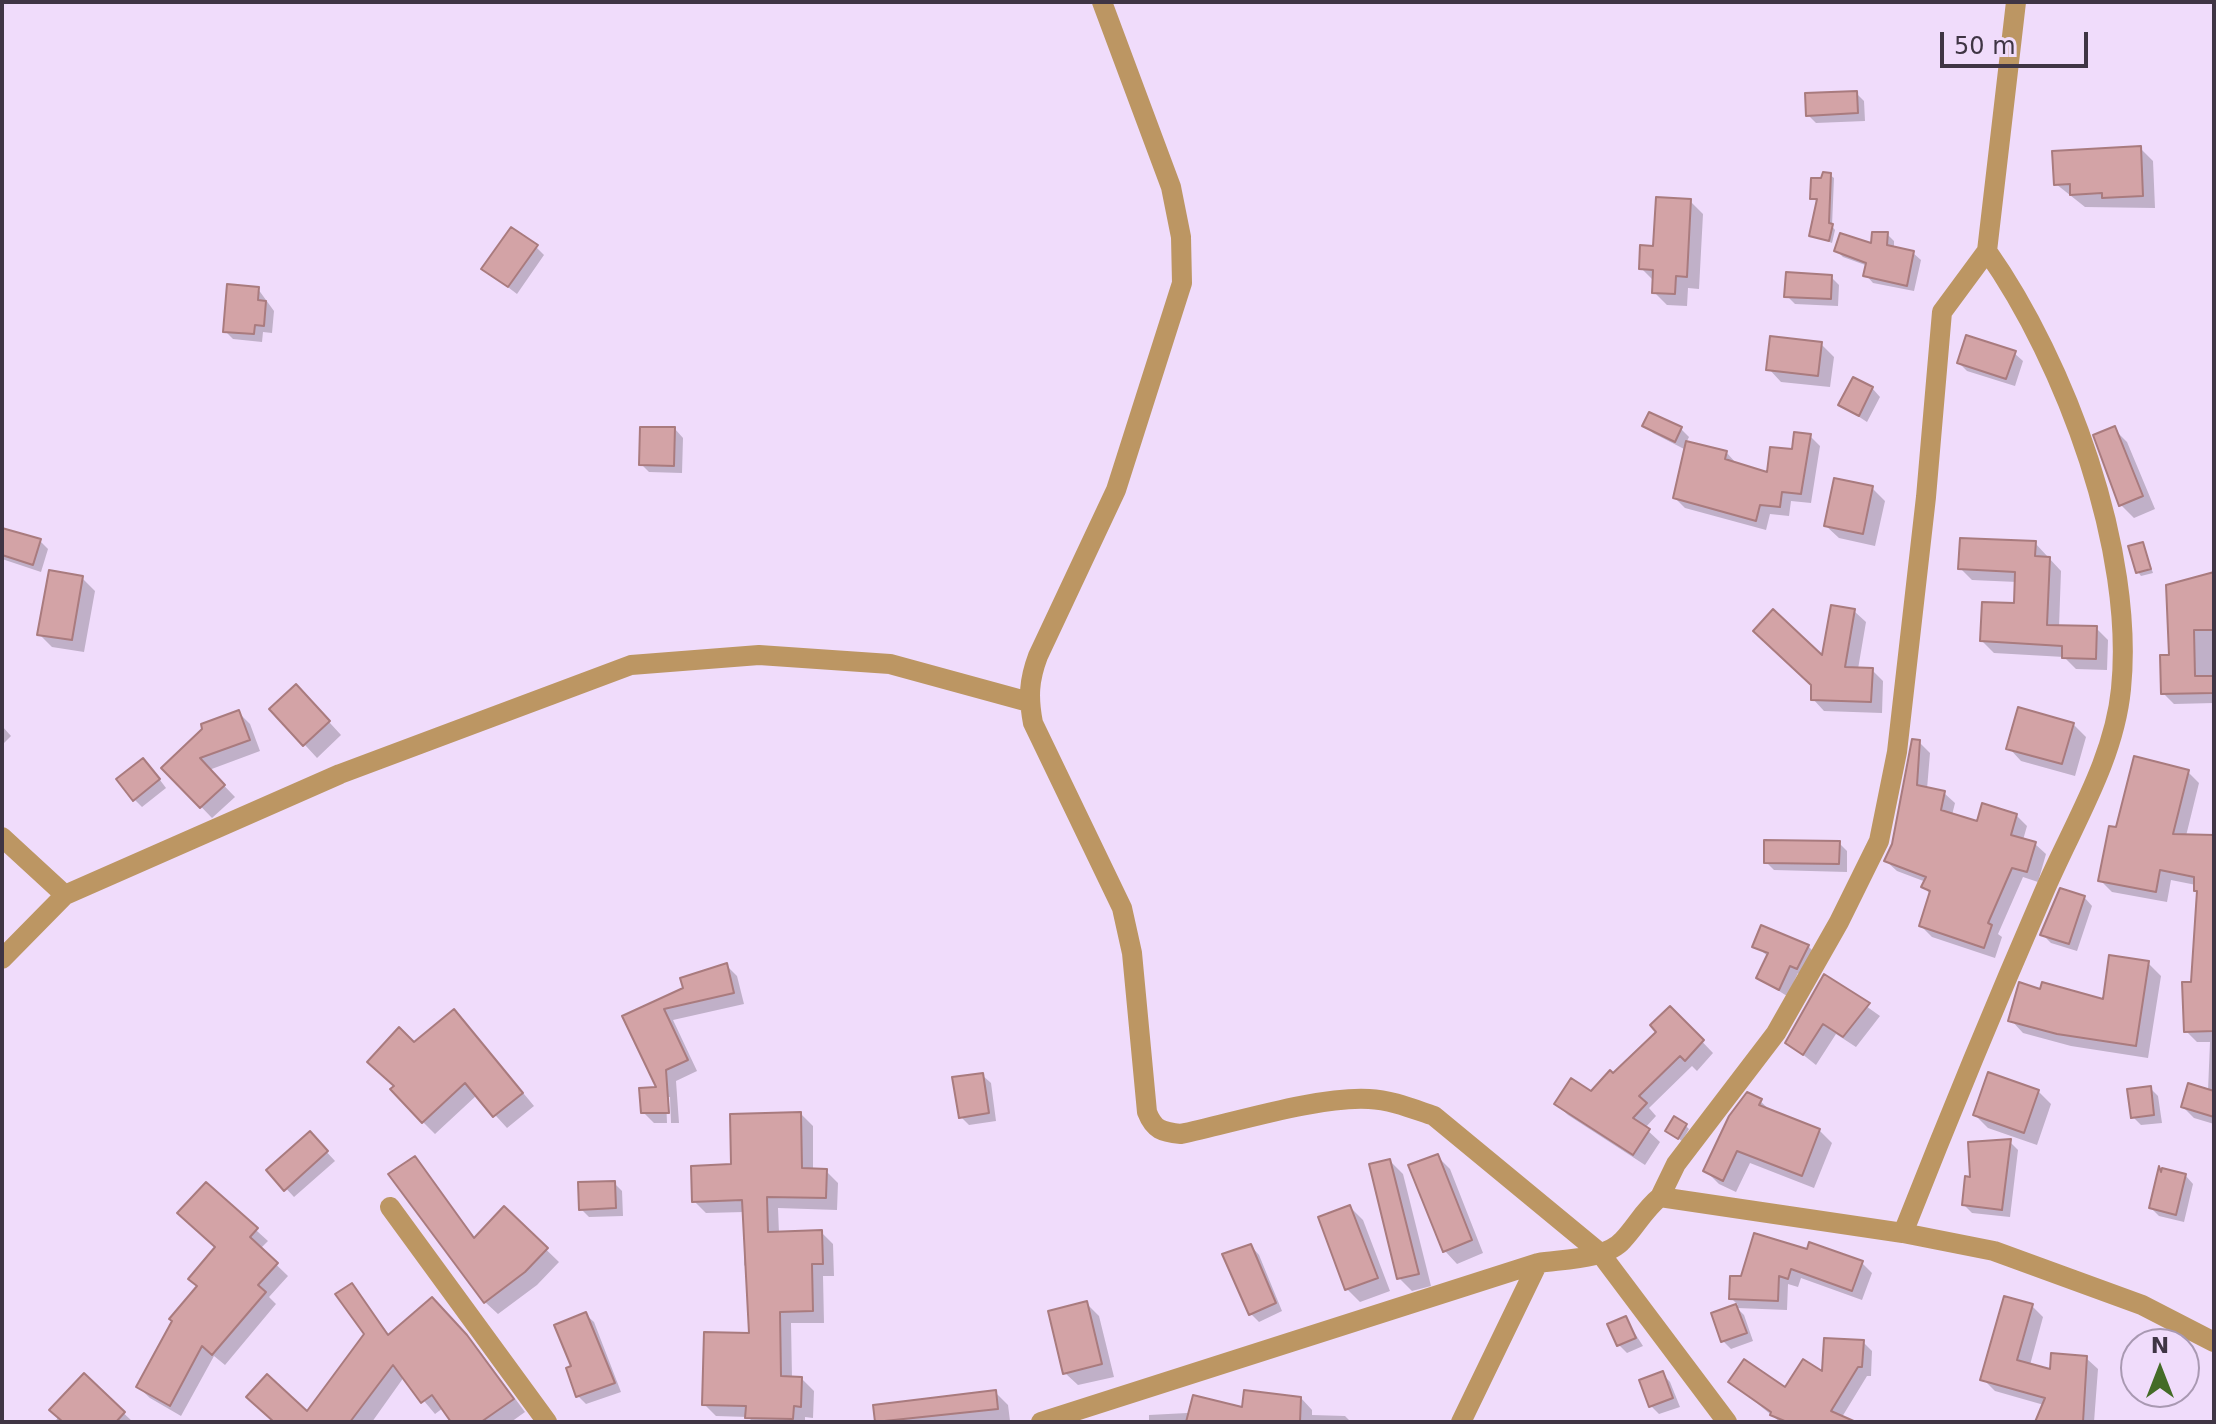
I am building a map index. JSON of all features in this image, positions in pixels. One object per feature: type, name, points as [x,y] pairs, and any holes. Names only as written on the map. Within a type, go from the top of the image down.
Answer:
[{"type":"street","points":[[1102,2],[1171,187],[1180,226],[1182,283],[1116,490],[1038,656],[1029,680],[1029,702],[1033,723],[1122,908],[1132,953],[1147,1112],[1152,1125],[1163,1132],[1181,1134],[1336,1101],[1369,1099],[1401,1104],[1434,1116],[1600,1253],[1727,1422]]},
{"type":"street","points":[[1041,1422],[1538,1263],[1600,1253],[1621,1243],[1643,1211],[1660,1197],[1676,1164],[1776,1033],[1839,922],[1879,841],[1897,752],[1926,497],[1942,312],[1987,251],[2016,2]]},
{"type":"street","points":[[1903,1233],[2045,889],[2103,765],[2121,692],[2124,642],[2118,575],[2097,494],[2059,379],[2019,296],[1987,251]]},
{"type":"street","points":[[2,959],[65,895],[340,774],[631,665],[759,655],[890,664],[1029,702]]},
{"type":"street","points":[[2,837],[65,895]]},
{"type":"street","points":[[1660,1197],[1903,1233],[1994,1251],[2142,1305],[2214,1342]]},
{"type":"street","points":[[390,1207],[547,1422]]},
{"type":"street","points":[[1461,1422],[1538,1263]]},
{"type":"building","points":[[1857,91],[1858,113],[1806,116],[1805,93]]},
{"type":"building","points":[[2141,146],[2143,196],[2102,198],[2102,193],[2070,195],[2070,184],[2054,185],[2052,151]]},
{"type":"building","points":[[1823,172],[1831,173],[1829,223],[1833,224],[1829,241],[1809,236],[1817,199],[1810,199],[1811,178],[1821,178]]},
{"type":"building","points":[[1656,197],[1691,199],[1687,277],[1676,276],[1675,294],[1652,293],[1653,270],[1639,269],[1640,245],[1653,246]]},
{"type":"building","points":[[511,227],[538,245],[508,287],[481,269]]},
{"type":"building","points":[[1872,232],[1888,232],[1887,245],[1914,251],[1907,286],[1863,276],[1866,263],[1834,251],[1840,233],[1871,243]]},
{"type":"building","points":[[1786,272],[1832,275],[1831,299],[1784,297]]},
{"type":"building","points":[[227,284],[259,287],[258,300],[266,301],[264,326],[255,325],[254,334],[223,332]]},
{"type":"building","points":[[1966,335],[2016,351],[2006,379],[1957,363]]},
{"type":"building","points":[[1770,336],[1822,342],[1818,376],[1766,370]]},
{"type":"building","points":[[1853,377],[1873,387],[1859,416],[1838,405]]},
{"type":"building","points":[[1649,412],[1682,427],[1675,442],[1642,426]]},
{"type":"building","points":[[2115,426],[2143,496],[2119,506],[2093,435]]},
{"type":"building","points":[[640,427],[675,427],[674,466],[639,465]]},
{"type":"building","points":[[1794,432],[1811,434],[1801,494],[1782,492],[1780,507],[1760,505],[1756,521],[1673,498],[1686,441],[1727,451],[1725,459],[1767,472],[1770,447],[1792,449]]},
{"type":"building","points":[[1834,478],[1873,486],[1863,534],[1824,526]]},
{"type":"building","points":[[2,528],[41,539],[33,565],[2,555]]},
{"type":"building","points":[[1960,538],[2036,541],[2035,556],[2050,557],[2047,625],[2097,626],[2096,659],[2062,658],[2062,646],[1980,641],[1982,602],[2014,603],[2015,572],[1958,569]]},
{"type":"building","points":[[2143,542],[2151,569],[2136,573],[2128,546]]},
{"type":"building","points":[[49,570],[83,576],[72,640],[37,635]]},
{"type":"building","points":[[2214,572],[2214,630],[2194,630],[2195,676],[2214,676],[2214,693],[2161,694],[2160,655],[2169,655],[2166,585]]},
{"type":"building","points":[[1831,605],[1855,609],[1845,667],[1873,668],[1871,702],[1811,700],[1811,685],[1753,631],[1773,609],[1822,655]]},
{"type":"building","points":[[296,684],[330,721],[303,746],[269,709]]},
{"type":"building","points":[[2018,707],[2074,723],[2062,764],[2006,749]]},
{"type":"building","points":[[239,710],[250,740],[200,758],[225,785],[200,808],[161,768],[202,729],[201,724]]},
{"type":"building","points":[[1912,739],[1920,740],[1917,785],[1945,791],[1941,810],[1977,821],[1982,803],[2017,814],[2011,835],[2036,842],[2027,872],[2012,868],[1988,923],[1992,925],[1984,948],[1919,926],[1930,891],[1921,887],[1926,877],[1884,861],[1892,844]]},
{"type":"building","points":[[2134,756],[2189,770],[2173,834],[2214,835],[2214,1031],[2184,1032],[2182,982],[2191,982],[2197,891],[2194,891],[2194,877],[2160,870],[2156,892],[2098,881],[2109,826],[2116,827]]},
{"type":"building","points":[[143,758],[160,779],[133,801],[116,779]]},
{"type":"building","points":[[1764,840],[1840,841],[1839,864],[1764,863]]},
{"type":"building","points":[[2060,888],[2085,896],[2069,944],[2040,935]]},
{"type":"building","points":[[1761,925],[1809,945],[1797,969],[1790,966],[1779,990],[1756,978],[1768,953],[1752,947]]},
{"type":"building","points":[[2109,955],[2149,961],[2136,1046],[2057,1034],[2008,1021],[2019,982],[2040,989],[2042,982],[2103,999]]},
{"type":"building","points":[[727,963],[734,993],[664,1009],[688,1060],[666,1070],[669,1113],[641,1113],[639,1088],[656,1087],[622,1016],[683,988],[680,978]]},
{"type":"building","points":[[1824,974],[1870,1003],[1843,1037],[1823,1024],[1803,1055],[1785,1043]]},
{"type":"building","points":[[1670,1006],[1704,1040],[1685,1061],[1680,1056],[1639,1096],[1647,1103],[1633,1118],[1650,1129],[1633,1155],[1554,1104],[1571,1078],[1591,1091],[1610,1070],[1613,1073],[1656,1032],[1650,1025]]},
{"type":"building","points":[[454,1009],[523,1093],[493,1117],[465,1083],[422,1123],[390,1089],[394,1086],[367,1062],[399,1027],[414,1042]]},
{"type":"building","points":[[1988,1072],[2039,1090],[2024,1133],[1973,1115]]},
{"type":"building","points":[[983,1073],[989,1113],[959,1118],[952,1077]]},
{"type":"building","points":[[2188,1083],[2214,1091],[2214,1117],[2181,1107]]},
{"type":"building","points":[[2151,1086],[2154,1115],[2131,1118],[2127,1089]]},
{"type":"building","points":[[1747,1092],[1762,1099],[1759,1105],[1820,1129],[1802,1176],[1737,1151],[1723,1181],[1703,1171],[1729,1116]]},
{"type":"building","points":[[801,1112],[802,1168],[827,1169],[826,1198],[767,1197],[768,1232],[822,1230],[823,1264],[812,1264],[813,1311],[780,1312],[781,1376],[802,1377],[801,1407],[794,1406],[793,1419],[745,1418],[746,1406],[702,1405],[704,1332],[749,1333],[742,1200],[692,1202],[691,1166],[731,1164],[730,1114]]},
{"type":"building","points":[[1674,1116],[1687,1124],[1678,1139],[1665,1131]]},
{"type":"building","points":[[310,1131],[328,1151],[284,1191],[266,1170]]},
{"type":"building","points":[[2011,1139],[2002,1210],[1962,1205],[1965,1176],[1970,1177],[1968,1142]]},
{"type":"building","points":[[1438,1154],[1472,1240],[1443,1252],[1408,1165]]},
{"type":"building","points":[[415,1156],[474,1238],[504,1206],[548,1248],[525,1272],[484,1303],[388,1174]]},
{"type":"building","points":[[1390,1159],[1419,1274],[1397,1279],[1369,1164]]},
{"type":"building","points":[[2159,1166],[2161,1172],[2162,1168],[2186,1174],[2176,1215],[2149,1208]]},
{"type":"building","points":[[615,1181],[616,1208],[579,1210],[578,1182]]},
{"type":"building","points":[[206,1182],[258,1228],[250,1237],[278,1263],[258,1285],[266,1292],[212,1355],[202,1346],[170,1406],[136,1387],[172,1321],[169,1319],[197,1286],[188,1279],[215,1247],[177,1213]]},
{"type":"building","points":[[1350,1205],[1378,1278],[1345,1290],[1318,1217]]},
{"type":"building","points":[[1754,1233],[1807,1249],[1809,1242],[1863,1261],[1852,1291],[1791,1269],[1788,1279],[1779,1276],[1778,1301],[1729,1299],[1730,1276],[1741,1276]]},
{"type":"building","points":[[1251,1244],[1276,1303],[1249,1315],[1222,1254]]},
{"type":"building","points":[[352,1283],[388,1335],[432,1297],[467,1335],[514,1399],[481,1422],[451,1422],[432,1395],[421,1403],[393,1365],[350,1422],[274,1422],[246,1397],[267,1374],[307,1411],[364,1334],[335,1294]]},
{"type":"building","points":[[2004,1296],[2033,1304],[2017,1360],[2050,1369],[2051,1353],[2087,1356],[2083,1422],[2035,1422],[2045,1398],[1980,1380]]},
{"type":"building","points":[[1087,1301],[1102,1364],[1063,1374],[1048,1311]]},
{"type":"building","points":[[1736,1304],[1747,1333],[1721,1342],[1711,1313]]},
{"type":"building","points":[[586,1312],[615,1383],[576,1397],[566,1368],[571,1366],[554,1325]]},
{"type":"building","points":[[1626,1316],[1636,1338],[1617,1346],[1607,1324]]},
{"type":"building","points":[[1824,1338],[1864,1340],[1862,1367],[1858,1367],[1831,1411],[1856,1422],[1787,1422],[1770,1415],[1771,1412],[1728,1382],[1744,1359],[1785,1387],[1803,1359],[1822,1371]]},
{"type":"building","points":[[1663,1371],[1673,1398],[1649,1407],[1639,1380]]},
{"type":"building","points":[[84,1373],[125,1412],[116,1422],[63,1422],[49,1410]]},
{"type":"building","points":[[996,1390],[998,1409],[875,1422],[873,1405]]},
{"type":"building","points":[[1244,1390],[1301,1397],[1300,1422],[1186,1422],[1193,1395],[1242,1407]]}]
